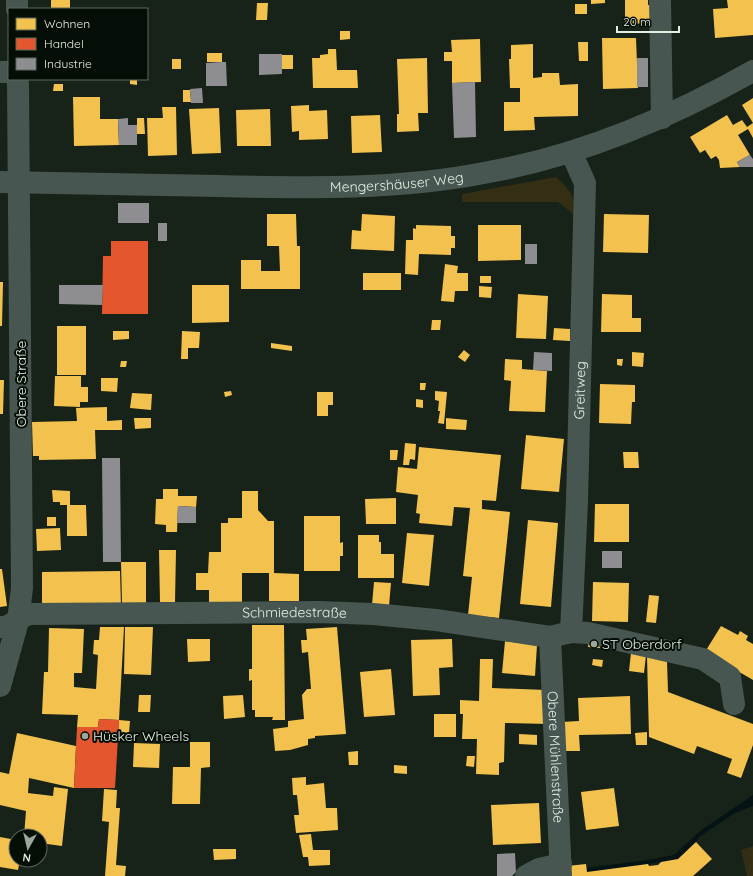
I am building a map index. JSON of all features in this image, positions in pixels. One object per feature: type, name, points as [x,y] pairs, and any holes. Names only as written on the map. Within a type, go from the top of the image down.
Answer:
[{"type":"street","points":[[660,0],[662,118]]},
{"type":"street","name":"Mengershäuser Weg","points":[[10,182],[334,188],[435,181],[519,166],[571,152],[629,132],[662,118],[721,89],[753,71]]},
{"type":"street","name":"Obere Straße","points":[[0,686],[9,624],[22,588],[10,182],[17,80]]},
{"type":"street","name":"Greitweg","points":[[561,634],[577,501],[585,183],[571,152]]},
{"type":"street","name":"Schmiedestraße","points":[[9,624],[28,614],[335,612],[436,620],[561,634],[588,633],[703,659],[730,677],[734,704]]},
{"type":"street","name":"Obere Mühlenstraße","points":[[561,634],[561,871]]},
{"type":"street","points":[[526,876],[539,869],[561,871]]},
{"type":"shaded area","points":[[556,177],[569,190],[573,198],[576,216],[558,202],[462,202],[462,194]]},
{"type":"shaded area","points":[[753,795],[753,806],[733,814],[699,837],[696,842],[678,859],[587,872],[586,868],[674,855],[700,831]]},
{"type":"shaded area","points":[[753,846],[753,876],[747,876],[741,850]]},
{"type":"building: Wohnen","points":[[51,0],[70,0],[70,8],[51,8]]},
{"type":"building: Wohnen","points":[[591,0],[605,0],[605,3],[591,4]]},
{"type":"building: Wohnen","points":[[625,0],[648,0],[648,5],[654,5],[655,23],[625,24]]},
{"type":"building: Wohnen","points":[[727,0],[753,0],[753,35],[715,38],[713,9],[728,8]]},
{"type":"building: Wohnen","points":[[257,3],[268,3],[267,20],[256,20]]},
{"type":"building: Wohnen","points":[[575,4],[587,4],[587,14],[575,14]]},
{"type":"building: Wohnen","points":[[340,31],[350,31],[350,39],[340,40]]},
{"type":"building: Wohnen","points":[[602,38],[636,38],[638,88],[603,89]]},
{"type":"building: Wohnen","points":[[480,39],[481,82],[452,83],[452,61],[444,61],[444,52],[452,52],[451,40]]},
{"type":"building: Wohnen","points":[[578,42],[588,42],[588,61],[579,61]]},
{"type":"building: Wohnen","points":[[533,44],[533,78],[542,77],[542,73],[559,73],[560,85],[578,84],[578,116],[534,117],[535,130],[504,131],[504,102],[520,102],[520,88],[510,88],[509,59],[511,59],[511,45]]},
{"type":"building: Wohnen","points":[[328,49],[336,49],[337,70],[357,70],[358,88],[313,88],[312,58],[320,58],[320,55],[328,54]]},
{"type":"building: Wohnen","points":[[207,53],[222,53],[222,62],[207,62]]},
{"type":"building: Wohnen","points":[[282,55],[293,55],[293,69],[282,69]]},
{"type":"building: Wohnen","points":[[427,58],[428,113],[418,113],[419,131],[397,132],[397,114],[399,114],[397,59]]},
{"type":"building: Wohnen","points":[[172,59],[181,59],[181,69],[172,69]]},
{"type":"building: Wohnen","points":[[130,80],[137,80],[137,85],[130,84]]},
{"type":"building: Wohnen","points":[[54,84],[63,84],[63,91],[53,91]]},
{"type":"building: Wohnen","points":[[183,90],[190,90],[191,102],[183,102]]},
{"type":"building: Wohnen","points":[[73,97],[100,97],[100,119],[118,119],[119,145],[74,146]]},
{"type":"building: Wohnen","points":[[753,98],[753,123],[742,105]]},
{"type":"building: Wohnen","points":[[309,105],[309,111],[327,110],[328,139],[299,140],[299,131],[292,132],[291,106]]},
{"type":"building: Wohnen","points":[[162,107],[176,107],[177,155],[148,156],[147,118],[163,118]]},
{"type":"building: Wohnen","points":[[219,108],[221,153],[192,154],[189,109]]},
{"type":"building: Wohnen","points":[[270,109],[271,146],[237,146],[236,110]]},
{"type":"building: Wohnen","points":[[380,115],[382,152],[352,153],[351,116]]},
{"type":"building: Wohnen","points":[[727,115],[733,125],[742,120],[747,127],[753,123],[753,138],[748,129],[738,135],[750,155],[737,162],[740,167],[720,168],[719,160],[716,156],[711,159],[705,150],[700,153],[690,137]]},
{"type":"building: Wohnen","points":[[137,118],[144,118],[145,134],[137,134]]},
{"type":"building: Wohnen","points":[[267,214],[296,214],[297,246],[300,246],[300,289],[241,289],[241,260],[261,260],[261,271],[280,271],[279,246],[267,246]]},
{"type":"building: Wohnen","points":[[362,214],[395,216],[394,251],[351,249],[352,230],[361,231]]},
{"type":"building: Wohnen","points":[[604,214],[649,215],[648,253],[603,252]]},
{"type":"building: Wohnen","points":[[416,225],[451,226],[451,236],[455,236],[455,248],[451,248],[451,255],[419,254],[418,275],[405,274],[406,240],[413,240],[413,228],[416,229]]},
{"type":"building: Wohnen","points":[[478,225],[521,225],[521,260],[478,261]]},
{"type":"building: Wohnen","points":[[445,264],[458,266],[457,273],[468,273],[468,291],[455,291],[454,302],[441,301]]},
{"type":"building: Wohnen","points":[[363,273],[401,273],[401,290],[363,290]]},
{"type":"building: Wohnen","points":[[480,276],[491,276],[491,283],[480,283]]},
{"type":"building: Wohnen","points":[[0,282],[3,282],[2,326],[0,326]]},
{"type":"building: Wohnen","points":[[192,285],[229,285],[229,322],[192,323]]},
{"type":"building: Wohnen","points":[[479,286],[492,287],[491,298],[479,297]]},
{"type":"building: Wohnen","points":[[518,294],[548,296],[546,339],[516,338]]},
{"type":"building: Wohnen","points":[[602,294],[632,295],[632,318],[641,318],[641,332],[601,332]]},
{"type":"building: Wohnen","points":[[432,320],[441,320],[440,330],[431,330]]},
{"type":"building: Wohnen","points":[[57,326],[86,326],[86,375],[57,375]]},
{"type":"building: Wohnen","points":[[554,328],[570,329],[570,341],[553,340]]},
{"type":"building: Wohnen","points":[[113,331],[129,331],[129,339],[113,340]]},
{"type":"building: Wohnen","points":[[182,331],[200,332],[199,348],[188,348],[188,359],[181,359]]},
{"type":"building: Wohnen","points":[[271,343],[292,346],[292,351],[271,348]]},
{"type":"building: Wohnen","points":[[464,350],[470,355],[465,362],[458,357]]},
{"type":"building: Wohnen","points":[[632,352],[644,353],[643,367],[632,366]]},
{"type":"building: Wohnen","points":[[505,359],[522,360],[522,369],[547,371],[545,412],[509,411],[511,381],[504,380]]},
{"type":"building: Wohnen","points":[[617,359],[623,359],[622,366],[617,365]]},
{"type":"building: Wohnen","points":[[121,361],[127,361],[126,367],[120,367]]},
{"type":"building: Wohnen","points":[[55,376],[81,376],[81,387],[88,387],[88,402],[80,402],[80,407],[54,406]]},
{"type":"building: Wohnen","points":[[101,378],[118,378],[117,392],[101,391]]},
{"type":"building: Wohnen","points":[[0,380],[4,380],[3,414],[0,414]]},
{"type":"building: Wohnen","points":[[420,383],[426,383],[425,390],[420,390]]},
{"type":"building: Wohnen","points":[[600,384],[635,385],[635,402],[632,402],[631,424],[599,423]]},
{"type":"building: Wohnen","points":[[231,391],[232,395],[225,397],[224,392]]},
{"type":"building: Wohnen","points":[[435,391],[447,392],[444,424],[438,423],[440,411],[438,411],[439,401],[435,400]]},
{"type":"building: Wohnen","points":[[317,392],[333,392],[333,405],[328,405],[328,416],[317,416]]},
{"type":"building: Wohnen","points":[[132,393],[152,394],[151,410],[130,408]]},
{"type":"building: Wohnen","points":[[416,399],[423,400],[423,408],[416,407]]},
{"type":"building: Wohnen","points":[[107,407],[107,421],[122,420],[122,430],[95,430],[96,459],[39,460],[39,456],[33,456],[32,422],[77,421],[76,408]]},
{"type":"building: Wohnen","points":[[134,418],[151,418],[151,428],[135,429]]},
{"type":"building: Wohnen","points":[[446,418],[467,420],[466,430],[446,429]]},
{"type":"building: Wohnen","points":[[526,435],[564,439],[559,492],[521,489]]},
{"type":"building: Wohnen","points":[[405,443],[416,444],[415,460],[410,459],[409,465],[403,465]]},
{"type":"building: Wohnen","points":[[419,447],[501,455],[496,501],[482,500],[482,509],[510,512],[499,618],[468,615],[472,577],[463,576],[470,508],[454,507],[452,526],[419,523],[420,514],[416,513],[418,495],[396,492],[398,467],[417,469]]},
{"type":"building: Wohnen","points":[[390,450],[398,450],[397,460],[390,460]]},
{"type":"building: Wohnen","points":[[623,452],[638,452],[639,468],[624,468]]},
{"type":"building: Wohnen","points":[[163,489],[178,489],[178,496],[197,496],[196,507],[178,506],[177,532],[166,532],[166,525],[155,524],[156,499],[163,499]]},
{"type":"building: Wohnen","points":[[52,490],[70,491],[70,505],[86,505],[87,536],[67,536],[67,505],[60,505],[60,502],[53,502]]},
{"type":"building: Wohnen","points":[[242,491],[258,491],[258,510],[268,521],[274,521],[274,573],[299,574],[299,601],[269,601],[269,573],[242,573],[242,602],[209,602],[209,590],[196,590],[196,573],[208,573],[209,552],[221,552],[221,523],[228,523],[228,518],[242,518]]},
{"type":"building: Wohnen","points":[[396,498],[396,524],[366,524],[365,499]]},
{"type":"building: Wohnen","points":[[595,504],[629,504],[629,542],[594,542]]},
{"type":"building: Wohnen","points":[[304,516],[340,516],[340,543],[343,542],[343,556],[340,556],[340,571],[304,571]]},
{"type":"building: Wohnen","points":[[47,517],[56,517],[56,526],[47,526]]},
{"type":"building: Wohnen","points":[[528,520],[558,523],[551,607],[520,604]]},
{"type":"building: Wohnen","points":[[60,528],[61,550],[37,551],[36,529]]},
{"type":"building: Wohnen","points":[[407,533],[434,535],[429,586],[402,583]]},
{"type":"building: Wohnen","points":[[358,535],[379,535],[379,542],[381,542],[381,554],[394,554],[394,578],[358,578]]},
{"type":"building: Wohnen","points":[[159,550],[176,550],[175,602],[160,602]]},
{"type":"building: Wohnen","points":[[121,562],[146,562],[146,603],[122,603]]},
{"type":"building: Wohnen","points":[[0,569],[2,569],[7,606],[0,607]]},
{"type":"building: Wohnen","points":[[120,571],[121,606],[42,604],[42,572]]},
{"type":"building: Wohnen","points":[[374,582],[391,583],[389,606],[372,605]]},
{"type":"building: Wohnen","points":[[593,582],[629,583],[628,622],[592,621]]},
{"type":"building: Wohnen","points":[[649,595],[659,596],[656,623],[646,622]]},
{"type":"building: Wohnen","points":[[252,625],[284,625],[285,720],[272,720],[273,717],[255,717],[255,710],[252,710],[252,680],[249,681],[249,669],[252,669]]},
{"type":"building: Wohnen","points":[[721,626],[738,635],[740,631],[748,636],[746,640],[753,644],[753,680],[705,652]]},
{"type":"building: Wohnen","points":[[100,627],[124,627],[119,720],[99,719],[98,727],[77,727],[78,715],[42,714],[44,672],[48,672],[49,628],[84,629],[82,673],[74,673],[74,687],[96,689],[98,655],[93,654],[94,640],[99,640]]},
{"type":"building: Wohnen","points":[[125,627],[153,627],[151,675],[124,674]]},
{"type":"building: Wohnen","points":[[337,627],[346,734],[315,736],[315,738],[308,739],[308,745],[290,750],[275,751],[273,729],[288,727],[288,721],[304,719],[302,695],[307,689],[311,689],[308,652],[302,653],[301,640],[307,640],[306,629]]},
{"type":"building: Wohnen","points":[[187,639],[210,639],[210,661],[188,662]]},
{"type":"building: Wohnen","points":[[452,639],[453,667],[439,668],[440,695],[413,696],[411,640]]},
{"type":"building: Wohnen","name":"ST Oberdorf","points":[[589,640],[601,641],[600,648],[588,647]]},
{"type":"building: Wohnen","points":[[505,641],[537,645],[535,676],[502,673]]},
{"type":"building: Wohnen","points":[[631,653],[646,655],[644,673],[629,671]]},
{"type":"building: Wohnen","points":[[647,656],[667,661],[668,692],[753,724],[753,745],[741,778],[727,773],[732,759],[697,746],[694,754],[649,737]]},
{"type":"building: Wohnen","points":[[480,659],[493,659],[492,688],[546,690],[548,724],[505,723],[504,762],[499,763],[499,775],[476,774],[477,739],[462,739],[463,714],[460,714],[460,700],[479,701]]},
{"type":"building: Wohnen","points":[[593,659],[603,660],[602,667],[592,665]]},
{"type":"building: Wohnen","points":[[391,669],[395,715],[364,717],[360,672]]},
{"type":"building: Wohnen","points":[[139,695],[151,695],[150,712],[138,712]]},
{"type":"building: Wohnen","points":[[243,695],[245,717],[224,719],[223,696]]},
{"type":"building: Wohnen","points":[[630,696],[631,734],[579,735],[580,751],[562,751],[561,722],[579,721],[578,698]]},
{"type":"building: Wohnen","points":[[434,714],[456,714],[456,737],[434,737]]},
{"type":"building: Wohnen","points":[[119,720],[130,721],[129,733],[118,732]]},
{"type":"building: Wohnen","points":[[647,732],[647,745],[636,745],[635,733]]},
{"type":"building: Wohnen","points":[[17,733],[76,746],[74,788],[29,778],[28,793],[53,796],[54,787],[68,789],[62,846],[48,844],[48,828],[25,828],[26,811],[0,805],[0,772],[9,774]]},
{"type":"building: Wohnen","points":[[519,734],[537,735],[537,745],[519,744]]},
{"type":"building: Wohnen","points":[[190,742],[210,742],[210,767],[201,768],[200,804],[172,804],[173,767],[190,767]]},
{"type":"building: Wohnen","points":[[134,743],[160,744],[159,768],[133,767]]},
{"type":"building: Wohnen","points":[[358,751],[358,765],[349,765],[348,752]]},
{"type":"building: Wohnen","points":[[467,756],[475,756],[474,767],[466,766]]},
{"type":"building: Wohnen","points":[[394,765],[407,766],[407,774],[394,773]]},
{"type":"building: Wohnen","points":[[306,777],[306,785],[324,783],[326,808],[337,808],[338,830],[296,833],[294,815],[299,815],[297,795],[293,795],[292,778]]},
{"type":"building: Wohnen","points":[[614,788],[619,826],[586,830],[581,792]]},
{"type":"building: Wohnen","points":[[104,789],[117,790],[116,808],[120,808],[116,865],[126,866],[125,876],[105,876],[109,822],[102,821]]},
{"type":"building: Wohnen","points":[[539,803],[541,843],[493,845],[491,805]]},
{"type":"building: Wohnen","points":[[311,834],[313,850],[330,850],[330,865],[309,866],[308,857],[303,857],[299,835]]},
{"type":"building: Wohnen","points":[[0,837],[8,838],[8,868],[18,868],[18,870],[0,867]]},
{"type":"building: Wohnen","points":[[696,842],[712,859],[693,876],[568,876],[567,866],[586,864],[587,872],[648,864],[649,866],[658,865],[661,862],[678,859]]},
{"type":"building: Wohnen","points":[[213,849],[236,849],[236,859],[214,860]]},
{"type":"building: Handel","points":[[111,241],[148,241],[148,314],[102,314],[103,256],[111,256]]},
{"type":"building: Handel","points":[[99,719],[119,720],[115,788],[74,788],[77,727],[98,727]]},
{"type":"building: Industrie","points":[[259,54],[282,54],[282,74],[259,75]]},
{"type":"building: Industrie","points":[[637,58],[648,58],[648,87],[637,87]]},
{"type":"building: Industrie","points":[[226,62],[227,86],[206,86],[206,63]]},
{"type":"building: Industrie","points":[[475,82],[476,137],[454,138],[452,83]]},
{"type":"building: Industrie","points":[[202,88],[203,103],[191,103],[190,89]]},
{"type":"building: Industrie","points":[[128,118],[128,125],[137,125],[137,145],[119,145],[118,119]]},
{"type":"building: Industrie","points":[[750,155],[753,159],[753,167],[740,167],[737,162]]},
{"type":"building: Industrie","points":[[118,203],[149,203],[149,223],[118,223]]},
{"type":"building: Industrie","points":[[158,223],[167,223],[167,241],[158,241]]},
{"type":"building: Industrie","points":[[525,244],[537,244],[537,264],[525,264]]},
{"type":"building: Industrie","points":[[59,285],[103,285],[102,305],[59,304]]},
{"type":"building: Industrie","points":[[534,352],[552,353],[552,371],[533,370]]},
{"type":"building: Industrie","points":[[102,458],[120,458],[121,562],[103,562]]},
{"type":"building: Industrie","points":[[178,506],[196,507],[196,523],[177,523]]},
{"type":"building: Industrie","points":[[602,551],[622,551],[622,568],[602,568]]},
{"type":"building: Industrie","points":[[515,853],[516,872],[512,876],[497,876],[497,854]]},
{"type":"place","name":"ST Oberdorf","points":[[594,644]]},
{"type":"place","name":"Hüsker Wheels","points":[[85,736]]}]
